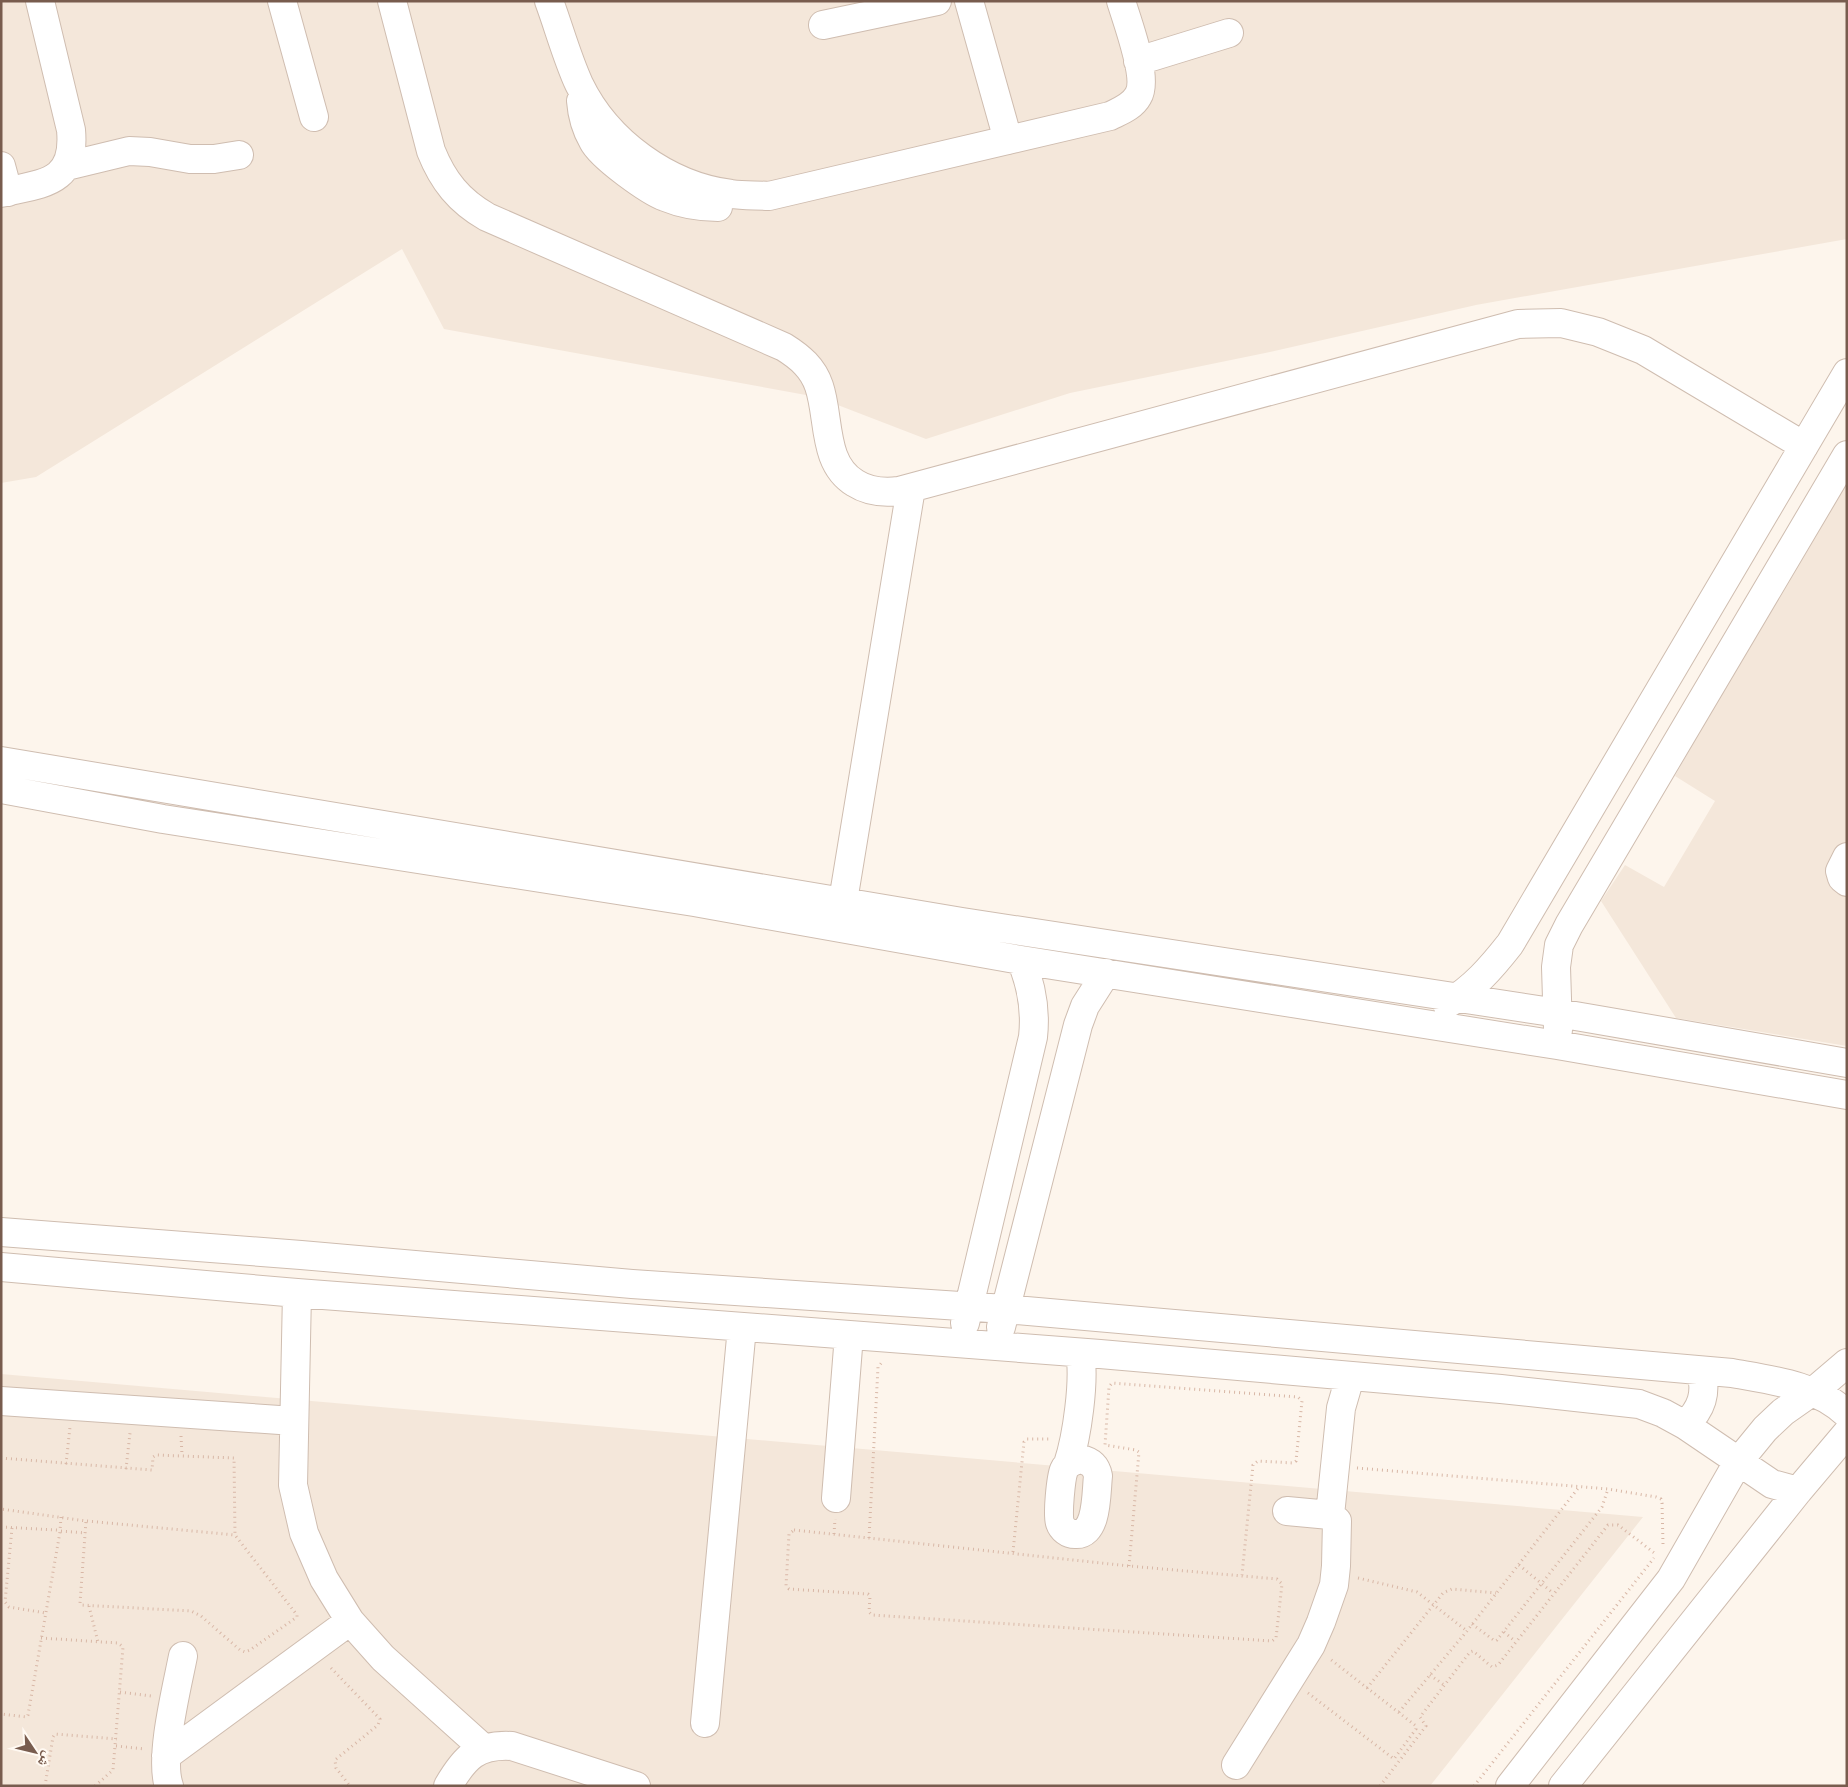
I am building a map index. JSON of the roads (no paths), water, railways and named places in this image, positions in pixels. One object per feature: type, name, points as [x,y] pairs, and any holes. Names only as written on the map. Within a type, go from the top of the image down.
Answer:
[{"type":"street","points":[[4,184],[53,180],[67,166],[73,147],[71,130],[40,1]]},
{"type":"street","points":[[282,1],[314,117]]},
{"type":"street","points":[[392,1],[431,151],[438,168],[458,196],[472,208],[487,217],[784,347],[795,354],[805,363],[818,385],[834,459],[840,470],[849,480],[860,487],[886,493],[911,488],[1518,324],[1561,323],[1598,332],[1643,350],[1804,446]]},
{"type":"street","points":[[550,1],[580,84],[600,117],[626,146],[658,169],[692,185],[731,194],[769,196],[1110,116],[1132,104],[1140,95],[1142,78],[1121,1]]},
{"type":"street","points":[[823,25],[937,1]]},
{"type":"street","points":[[969,1],[1008,140]]},
{"type":"street","points":[[1138,61],[1228,33]]},
{"type":"street","points":[[67,166],[129,151],[150,152],[190,159],[214,159],[239,155]]},
{"type":"street","points":[[1425,1025],[1432,1014],[1458,998],[1483,976],[1510,944],[1847,372]]},
{"type":"street","points":[[1557,1045],[1556,967],[1560,945],[1569,925],[1847,455]]},
{"type":"street","points":[[843,902],[911,488]]},
{"type":"street","points":[[1,761],[843,902],[962,935],[1021,960],[1557,1045],[1847,1095]]},
{"type":"street","points":[[1,789],[163,819],[694,902],[1458,998],[1558,1013],[1847,1063]]},
{"type":"street","points":[[1847,857],[1840,871],[1842,878],[1847,882]]},
{"type":"street","points":[[960,1343],[1033,1037],[1035,1006],[1028,975],[1021,960]]},
{"type":"street","points":[[996,1346],[1078,1024],[1086,1006],[1106,973]]},
{"type":"street","points":[[1,1232],[301,1255],[632,1284],[1005,1309],[1732,1372],[1812,1391],[1824,1396],[1847,1414]]},
{"type":"street","points":[[1,1268],[960,1343],[1501,1389],[1639,1404],[1663,1413],[1685,1425],[1772,1484],[1798,1491]]},
{"type":"street","points":[[297,1292],[293,1485],[304,1533],[324,1579],[350,1621],[383,1658],[483,1748]]},
{"type":"street","points":[[704,1723],[742,1327]]},
{"type":"street","points":[[836,1498],[849,1335]]},
{"type":"street","points":[[1080,1463],[1074,1444],[1081,1378],[1090,1354]]},
{"type":"street","points":[[1510,1786],[1672,1579],[1738,1462],[1765,1429],[1782,1412],[1826,1382],[1847,1363]]},
{"type":"street","points":[[1685,1425],[1694,1417],[1704,1395],[1704,1382],[1701,1370]]},
{"type":"street","points":[[1323,1374],[1326,1407],[1324,1514]]},
{"type":"street","points":[[1324,1514],[1341,1408],[1350,1377]]},
{"type":"street","points":[[1,1401],[294,1421]]},
{"type":"street","points":[[1563,1786],[1798,1491],[1847,1433]]},
{"type":"street","points":[[1236,1764],[1312,1645],[1329,1604],[1334,1585],[1338,1526],[1334,1517],[1324,1514],[1287,1511]]},
{"type":"street","points":[[166,1756],[350,1621]]},
{"type":"street","points":[[170,1786],[166,1770],[166,1756],[183,1656]]},
{"type":"street","points":[[448,1786],[462,1763],[472,1754],[483,1748],[497,1745],[512,1746],[636,1786]]}]
